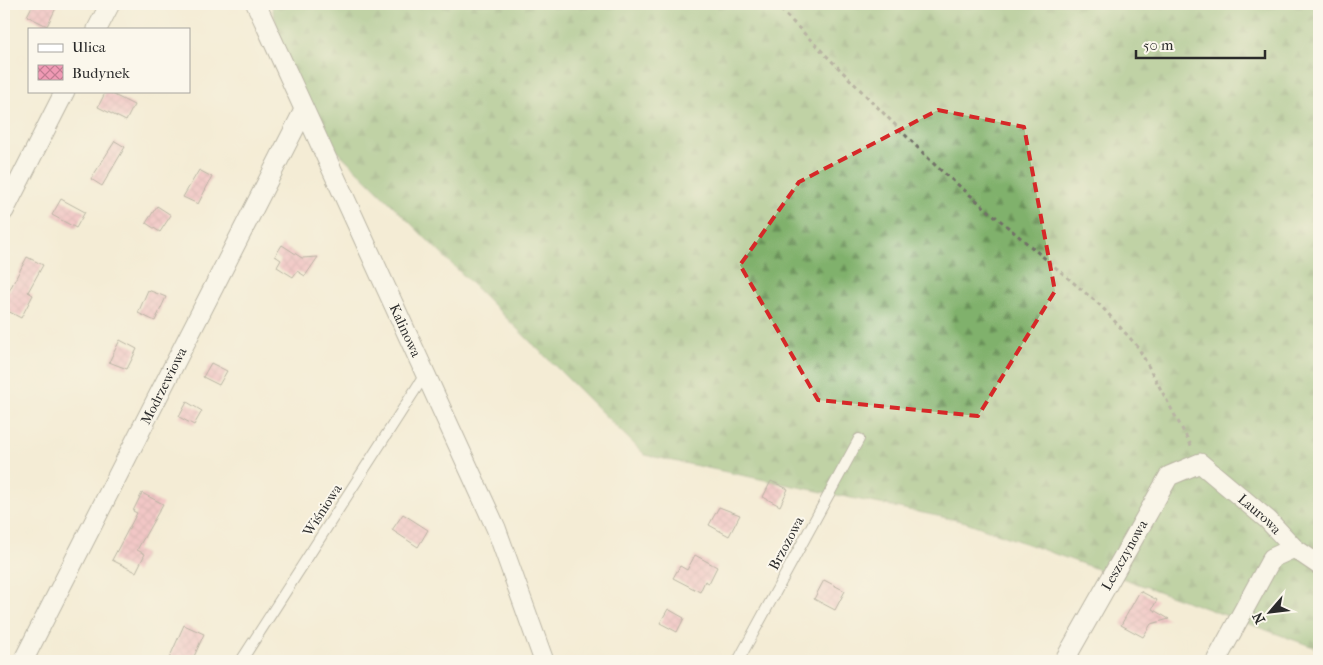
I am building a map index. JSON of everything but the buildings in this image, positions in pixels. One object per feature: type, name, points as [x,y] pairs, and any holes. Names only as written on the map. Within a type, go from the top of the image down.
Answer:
[{"type":"street","points":[[98,28],[110,4]]},
{"type":"street","name":"Kalinowa","points":[[256,4],[496,528],[544,661]]},
{"type":"street","points":[[4,211],[64,92]]},
{"type":"street","name":"Modrzewiowa","points":[[23,661],[304,110]]},
{"type":"street","name":"Laurowa","points":[[1200,463],[1268,520],[1294,548],[1319,564]]},
{"type":"street","name":"Leszczynowa","points":[[1064,661],[1169,476],[1200,463]]},
{"type":"street","points":[[1216,661],[1272,558],[1294,548]]},
{"type":"lane","name":"Wiśniowa","points":[[241,661],[426,373]]},
{"type":"lane","name":"Brzozowa","points":[[738,661],[859,439]]},
{"type":"path","points":[[775,4],[937,167],[1101,306],[1138,347],[1200,463]]},
{"type":"highlighted area","points":[[938,110],[1024,127],[1055,291],[978,416],[818,400],[740,265],[799,182]]},
{"type":"green space","points":[[271,4],[1319,4],[1319,649],[966,522],[645,455],[301,115]]}]
